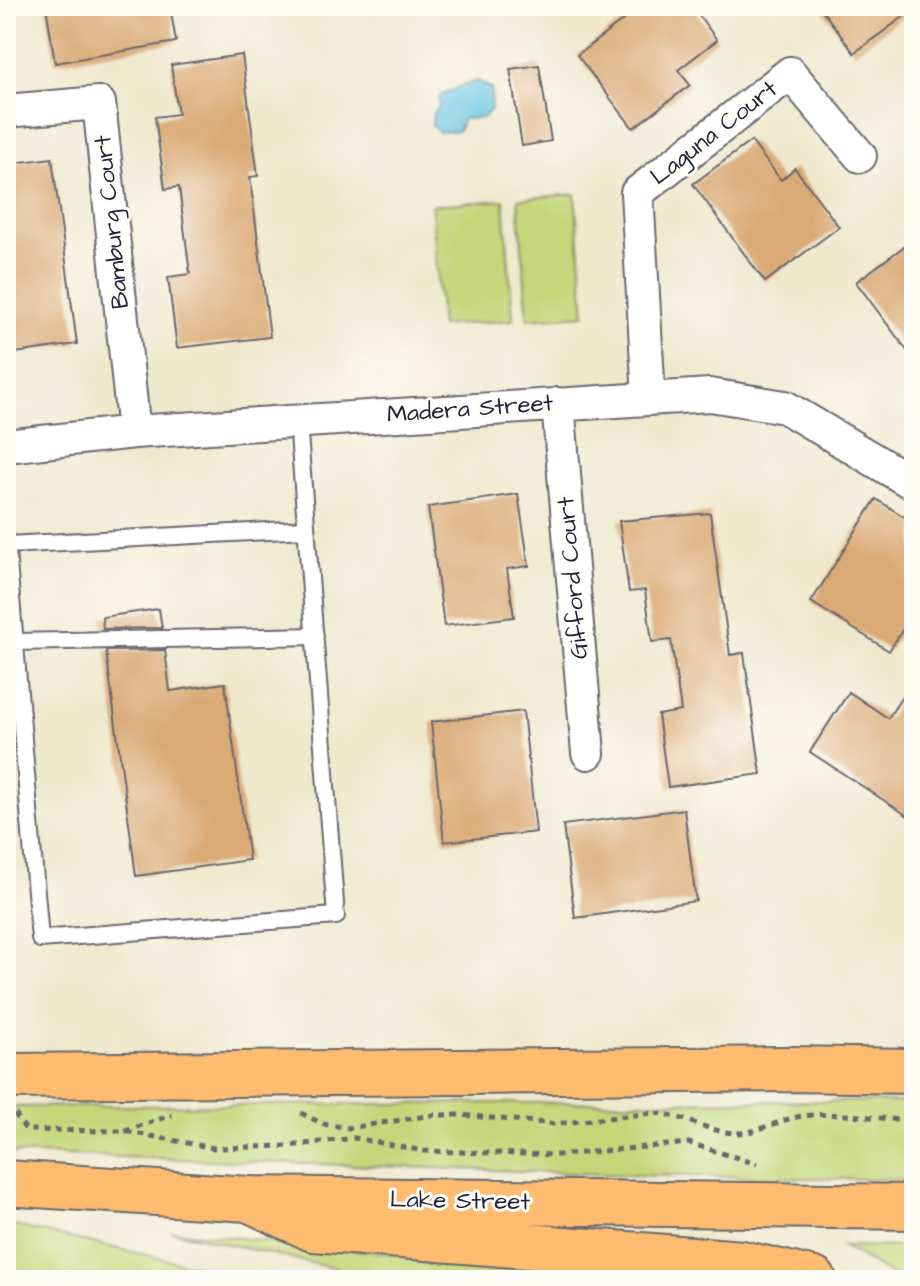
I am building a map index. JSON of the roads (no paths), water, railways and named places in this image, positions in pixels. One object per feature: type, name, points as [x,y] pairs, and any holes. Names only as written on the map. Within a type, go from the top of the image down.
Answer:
[{"type":"main road","points":[[9,1075],[790,1069],[914,1071]]},
{"type":"main road","name":"Lake Street","points":[[6,1183],[248,1199],[914,1207]]},
{"type":"main road","points":[[248,1199],[313,1229],[742,1263],[814,1280]]},
{"type":"street","name":"Laguna Court","points":[[649,398],[637,193],[790,73],[860,156]]},
{"type":"street","name":"Bamburg Court","points":[[6,111],[99,103],[134,432]]},
{"type":"street","name":"Madera Street","points":[[6,446],[134,432],[710,395],[785,407],[914,484]]},
{"type":"street","name":"Gifford Court","points":[[558,404],[588,753]]},
{"type":"lane","points":[[6,539],[40,939],[336,916],[298,421]]},
{"type":"lane","points":[[7,545],[306,529]]},
{"type":"lane","points":[[15,642],[315,636]]},
{"type":"water","points":[[478,81],[492,89],[491,109],[483,118],[463,119],[458,131],[439,132],[432,125],[433,113],[439,107],[439,97]]}]
